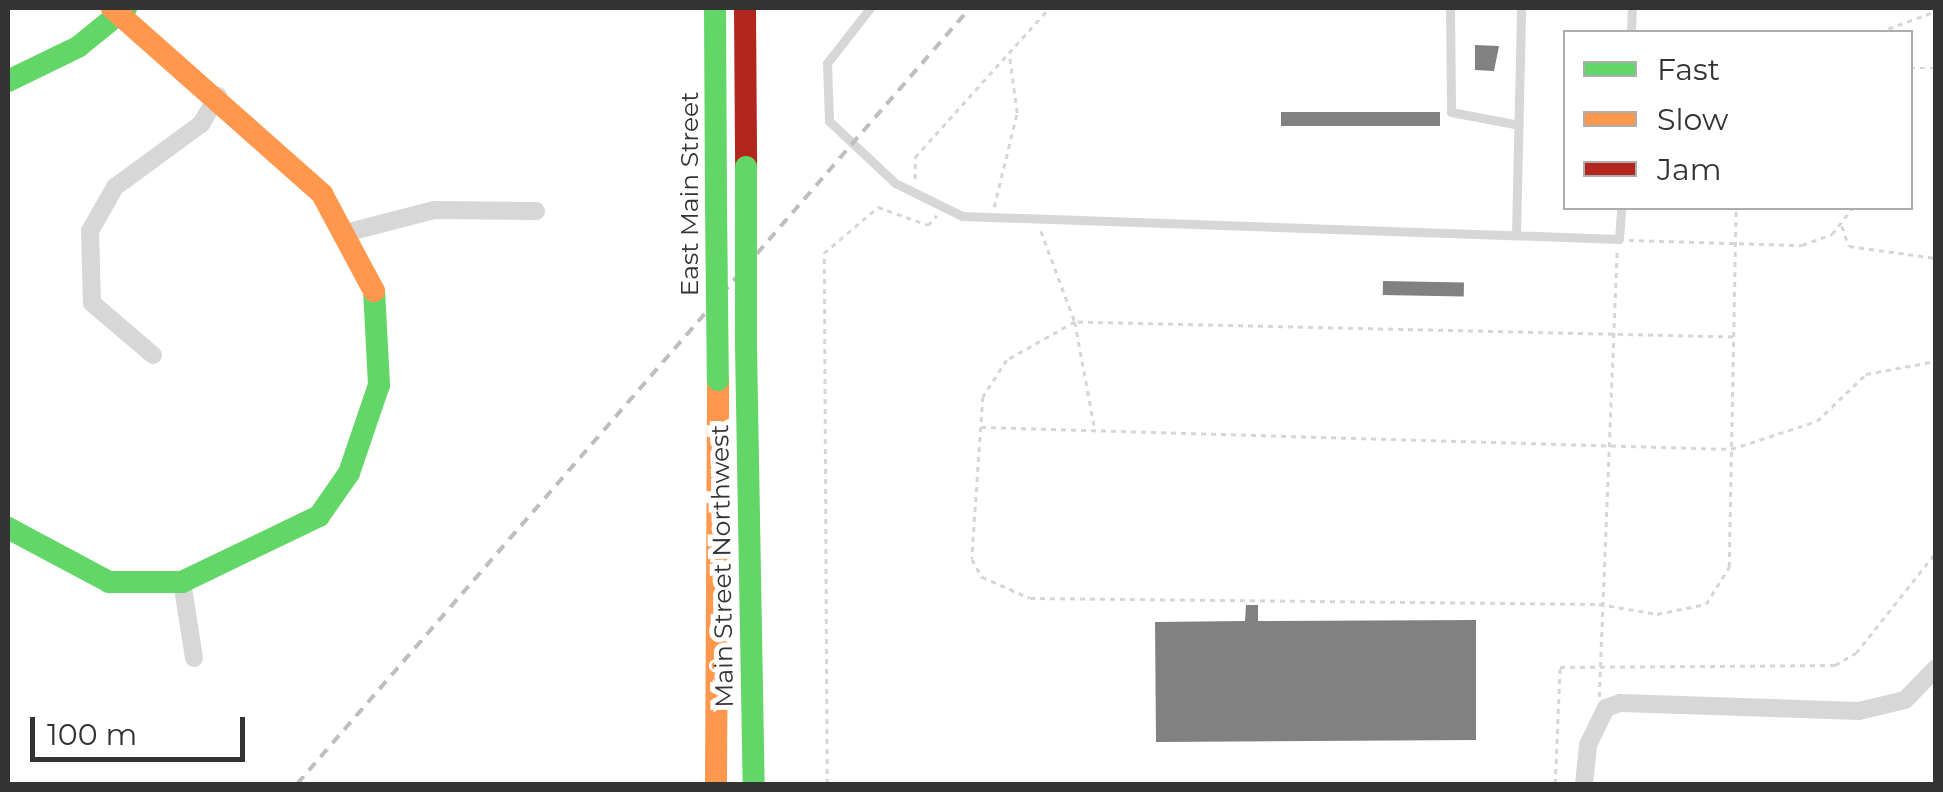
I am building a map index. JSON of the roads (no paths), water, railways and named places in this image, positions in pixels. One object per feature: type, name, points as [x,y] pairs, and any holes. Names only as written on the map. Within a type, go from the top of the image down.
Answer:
[{"type":"main road","name":"East Main Street","points":[[715,8],[718,380]]},
{"type":"main road","name":"Main Street Northwest","points":[[745,8],[754,784]]},
{"type":"main road","points":[[8,81],[48,66],[119,10],[322,194],[348,232],[374,293],[382,354],[374,413],[349,473],[319,516],[272,550],[182,582],[110,582],[8,528]]},
{"type":"main road","name":"Main Street Northwest","points":[[716,784],[718,380]]},
{"type":"street","points":[[153,355],[92,303],[90,231],[115,187],[200,124],[218,96]]},
{"type":"street","points":[[348,232],[434,210],[536,212]]},
{"type":"street","points":[[182,582],[194,658]]},
{"type":"street","points":[[1584,784],[1588,744],[1606,708],[1671,700],[1859,712],[1905,700],[1936,668]]},
{"type":"lane","points":[[870,8],[827,63],[829,121],[895,182],[942,210],[990,218],[1618,239],[1621,210]]},
{"type":"lane","points":[[1450,8],[1451,112],[1519,124]]},
{"type":"lane","points":[[1516,234],[1521,8]]},
{"type":"railway","points":[[297,784],[970,8]]}]
